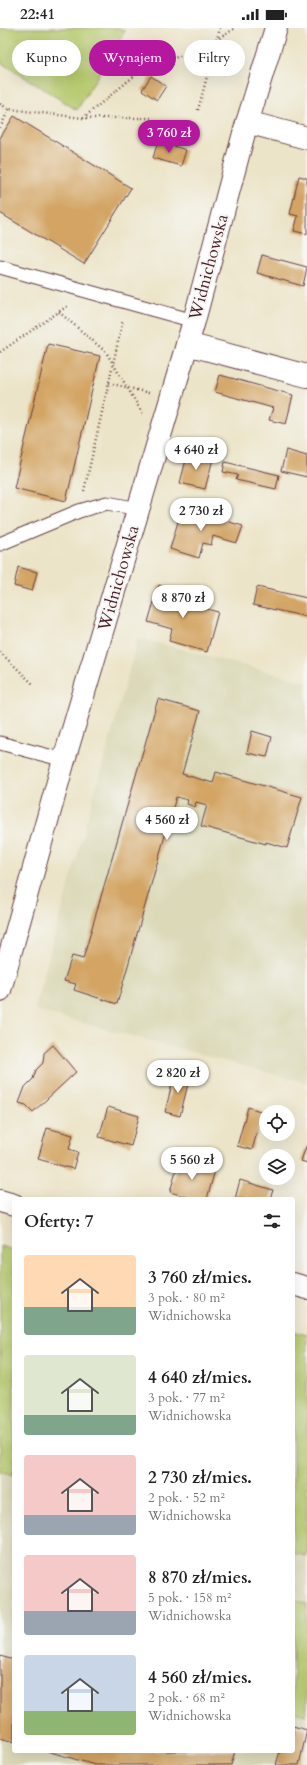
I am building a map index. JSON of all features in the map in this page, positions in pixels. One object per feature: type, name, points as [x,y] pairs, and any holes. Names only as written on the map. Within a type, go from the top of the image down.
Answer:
[{"type":"street","name":"Widnichowska","points":[[0,990],[64,760],[194,321],[247,122],[276,28]]},
{"type":"street","points":[[247,122],[307,138]]},
{"type":"street","points":[[187,344],[307,376]]},
{"type":"street","points":[[0,1201],[12,1204]]},
{"type":"street","points":[[295,1285],[307,1288]]},
{"type":"lane","points":[[0,268],[194,321]]},
{"type":"lane","points":[[0,544],[79,511],[106,503],[139,509]]},
{"type":"lane","points":[[0,743],[64,760]]},
{"type":"path","points":[[216,40],[220,28]]},
{"type":"path","points":[[217,40],[235,28]]},
{"type":"path","points":[[83,118],[139,72],[149,66],[184,55]]},
{"type":"path","points":[[198,110],[207,76]]},
{"type":"path","points":[[0,104],[9,109],[83,118],[151,118]]},
{"type":"path","points":[[0,128],[9,109]]},
{"type":"path","points":[[0,352],[88,292]]},
{"type":"path","points":[[59,312],[106,352],[147,421]]},
{"type":"path","points":[[79,511],[124,316]]},
{"type":"path","points":[[109,383],[155,394]]},
{"type":"path","points":[[0,652],[33,684]]},
{"type":"shaded area","points":[[138,638],[307,682],[307,1083],[34,1010]]},
{"type":"shaded area","points":[[0,1246],[12,1249],[12,1753],[295,1753],[295,1332],[307,1335],[307,1745],[301,1765],[0,1765]]},
{"type":"green space","points":[[0,28],[119,28],[125,31],[120,40],[89,40],[89,76],[98,76],[77,110],[22,76],[81,76],[81,40],[12,40],[12,69],[0,62]]},
{"type":"green space","points":[[0,1246],[12,1249],[12,1474],[0,1471]]},
{"type":"green space","points":[[295,1332],[307,1335],[307,1556],[295,1553]]},
{"type":"green space","points":[[295,1600],[307,1604],[307,1709],[305,1715],[295,1712]]},
{"type":"building","points":[[151,76],[166,86],[157,100],[142,90]]},
{"type":"building","points":[[14,116],[131,188],[84,264],[0,213],[0,138]]},
{"type":"building","points":[[158,141],[186,150],[181,166],[153,158]]},
{"type":"building","points":[[299,176],[307,178],[307,234],[294,231],[298,216],[290,214]]},
{"type":"building","points":[[262,255],[307,267],[303,286],[257,273]]},
{"type":"building","points":[[48,344],[100,356],[66,501],[14,488]]},
{"type":"building","points":[[220,375],[293,395],[286,424],[269,420],[273,408],[215,392]]},
{"type":"building","points":[[286,450],[307,456],[307,477],[281,471]]},
{"type":"building","points":[[188,452],[213,459],[205,489],[180,483]]},
{"type":"building","points":[[225,462],[279,475],[276,489],[236,480],[238,475],[223,472]]},
{"type":"building","points":[[182,508],[243,526],[237,543],[213,536],[211,545],[203,543],[199,558],[170,549]]},
{"type":"building","points":[[18,567],[37,572],[32,591],[14,586]]},
{"type":"building","points":[[159,585],[187,593],[184,603],[218,612],[207,652],[169,641],[172,629],[148,622]]},
{"type":"building","points":[[257,587],[307,598],[307,617],[253,605]]},
{"type":"building","points":[[158,699],[200,711],[182,774],[213,783],[216,772],[302,797],[287,848],[266,842],[266,844],[201,826],[207,805],[196,802],[195,807],[187,804],[188,800],[176,797],[117,1004],[74,990],[76,984],[64,981],[72,956],[83,959]]},
{"type":"building","points":[[252,731],[272,737],[267,757],[247,753]]},
{"type":"building","points":[[53,1045],[76,1072],[33,1112],[26,1105],[19,1103],[25,1087],[33,1079],[36,1070],[43,1063],[44,1053]]},
{"type":"building","points":[[175,1072],[190,1076],[180,1116],[165,1112]]},
{"type":"building","points":[[108,1107],[139,1116],[131,1146],[99,1137]]},
{"type":"building","points":[[248,1107],[259,1111],[259,1126],[252,1150],[237,1146]]},
{"type":"building","points":[[47,1128],[73,1135],[69,1149],[78,1152],[73,1169],[38,1159]]},
{"type":"building","points":[[307,1144],[307,1163],[301,1161]]},
{"type":"building","points":[[179,1160],[215,1170],[208,1197],[187,1197],[170,1192]]},
{"type":"building","points":[[240,1180],[273,1190],[271,1197],[236,1197]]},
{"type":"building","points":[[0,1656],[12,1659],[12,1741],[0,1738]]},
{"type":"building","points":[[295,1727],[307,1730],[299,1765],[276,1765],[279,1753],[295,1753]]},
{"type":"building","points":[[54,1753],[234,1753],[231,1765],[95,1765]]}]
